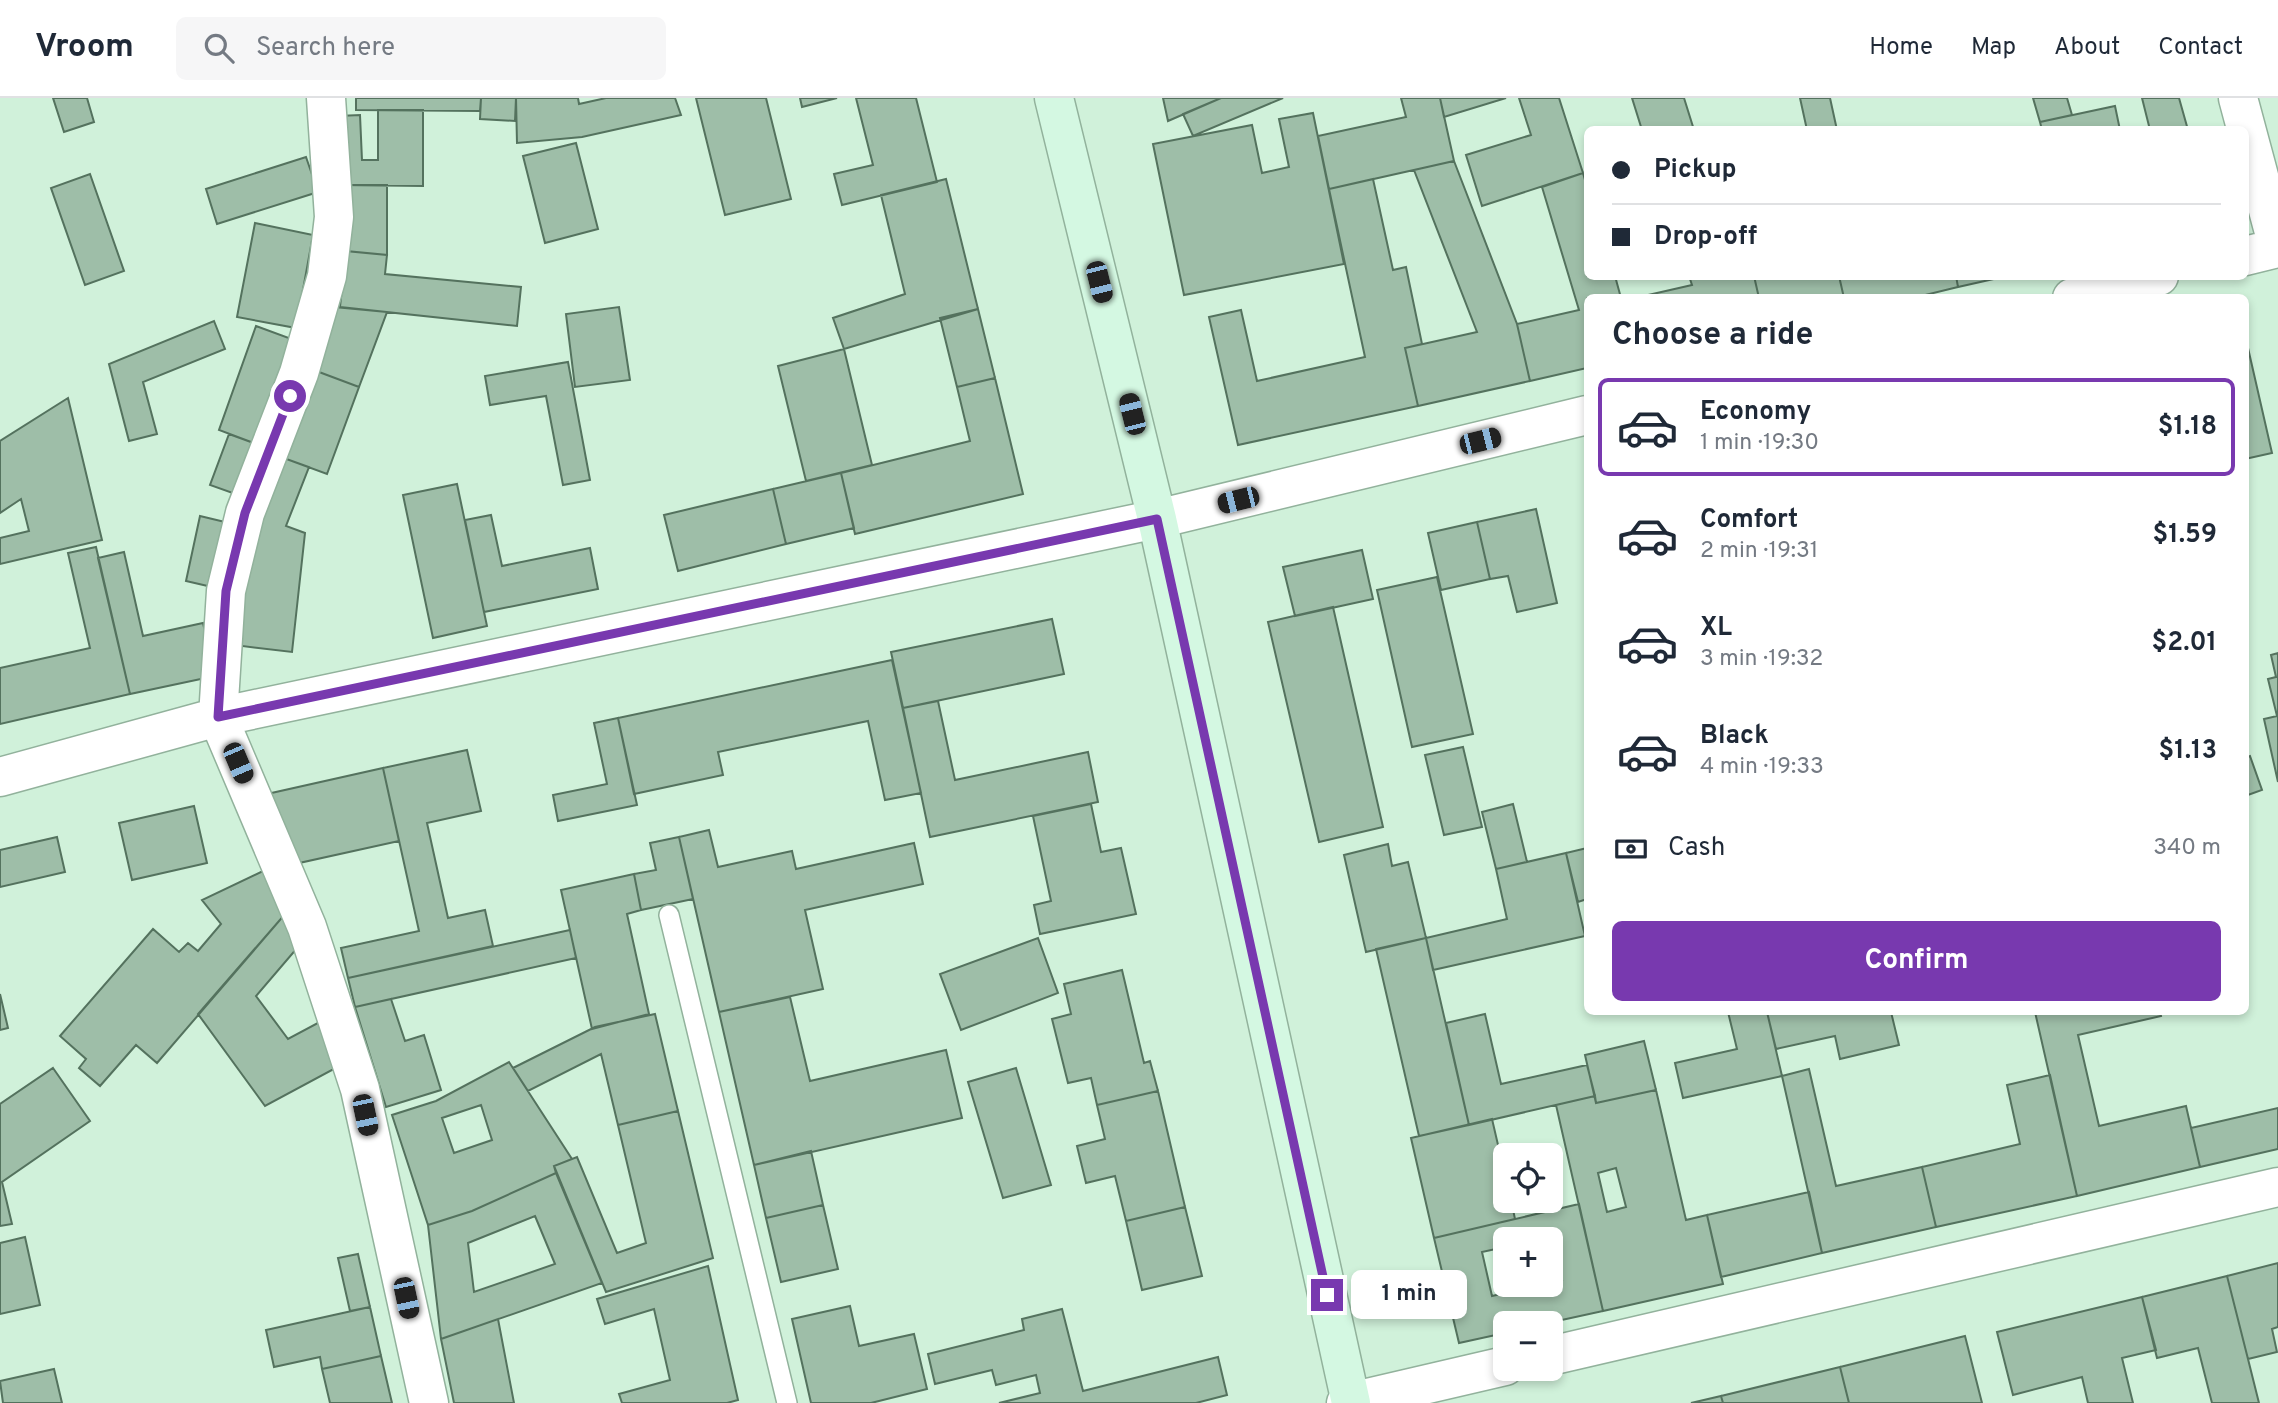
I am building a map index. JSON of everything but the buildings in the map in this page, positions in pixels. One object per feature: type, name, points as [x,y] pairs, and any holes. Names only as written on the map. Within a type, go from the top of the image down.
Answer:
[{"type":"main road","points":[[1055,98],[1157,519],[1349,1403]]},
{"type":"street","points":[[326,98],[334,217],[327,276],[299,373],[245,513],[229,578],[218,717],[307,926],[360,1088],[429,1403]]},
{"type":"street","points":[[2238,98],[2246,126]]},
{"type":"street","points":[[2249,139],[2278,247],[2249,255]]},
{"type":"street","points":[[2088,294],[2143,280]]},
{"type":"street","points":[[0,777],[218,717],[1157,519],[1584,416]]},
{"type":"street","points":[[1563,1353],[2278,1187]]},
{"type":"street","points":[[1349,1403],[1493,1369]]},
{"type":"lane","points":[[669,915],[787,1403]]},
{"type":"route","points":[[290,396],[245,513],[226,591],[218,717],[1157,519],[1327,1295]]}]
